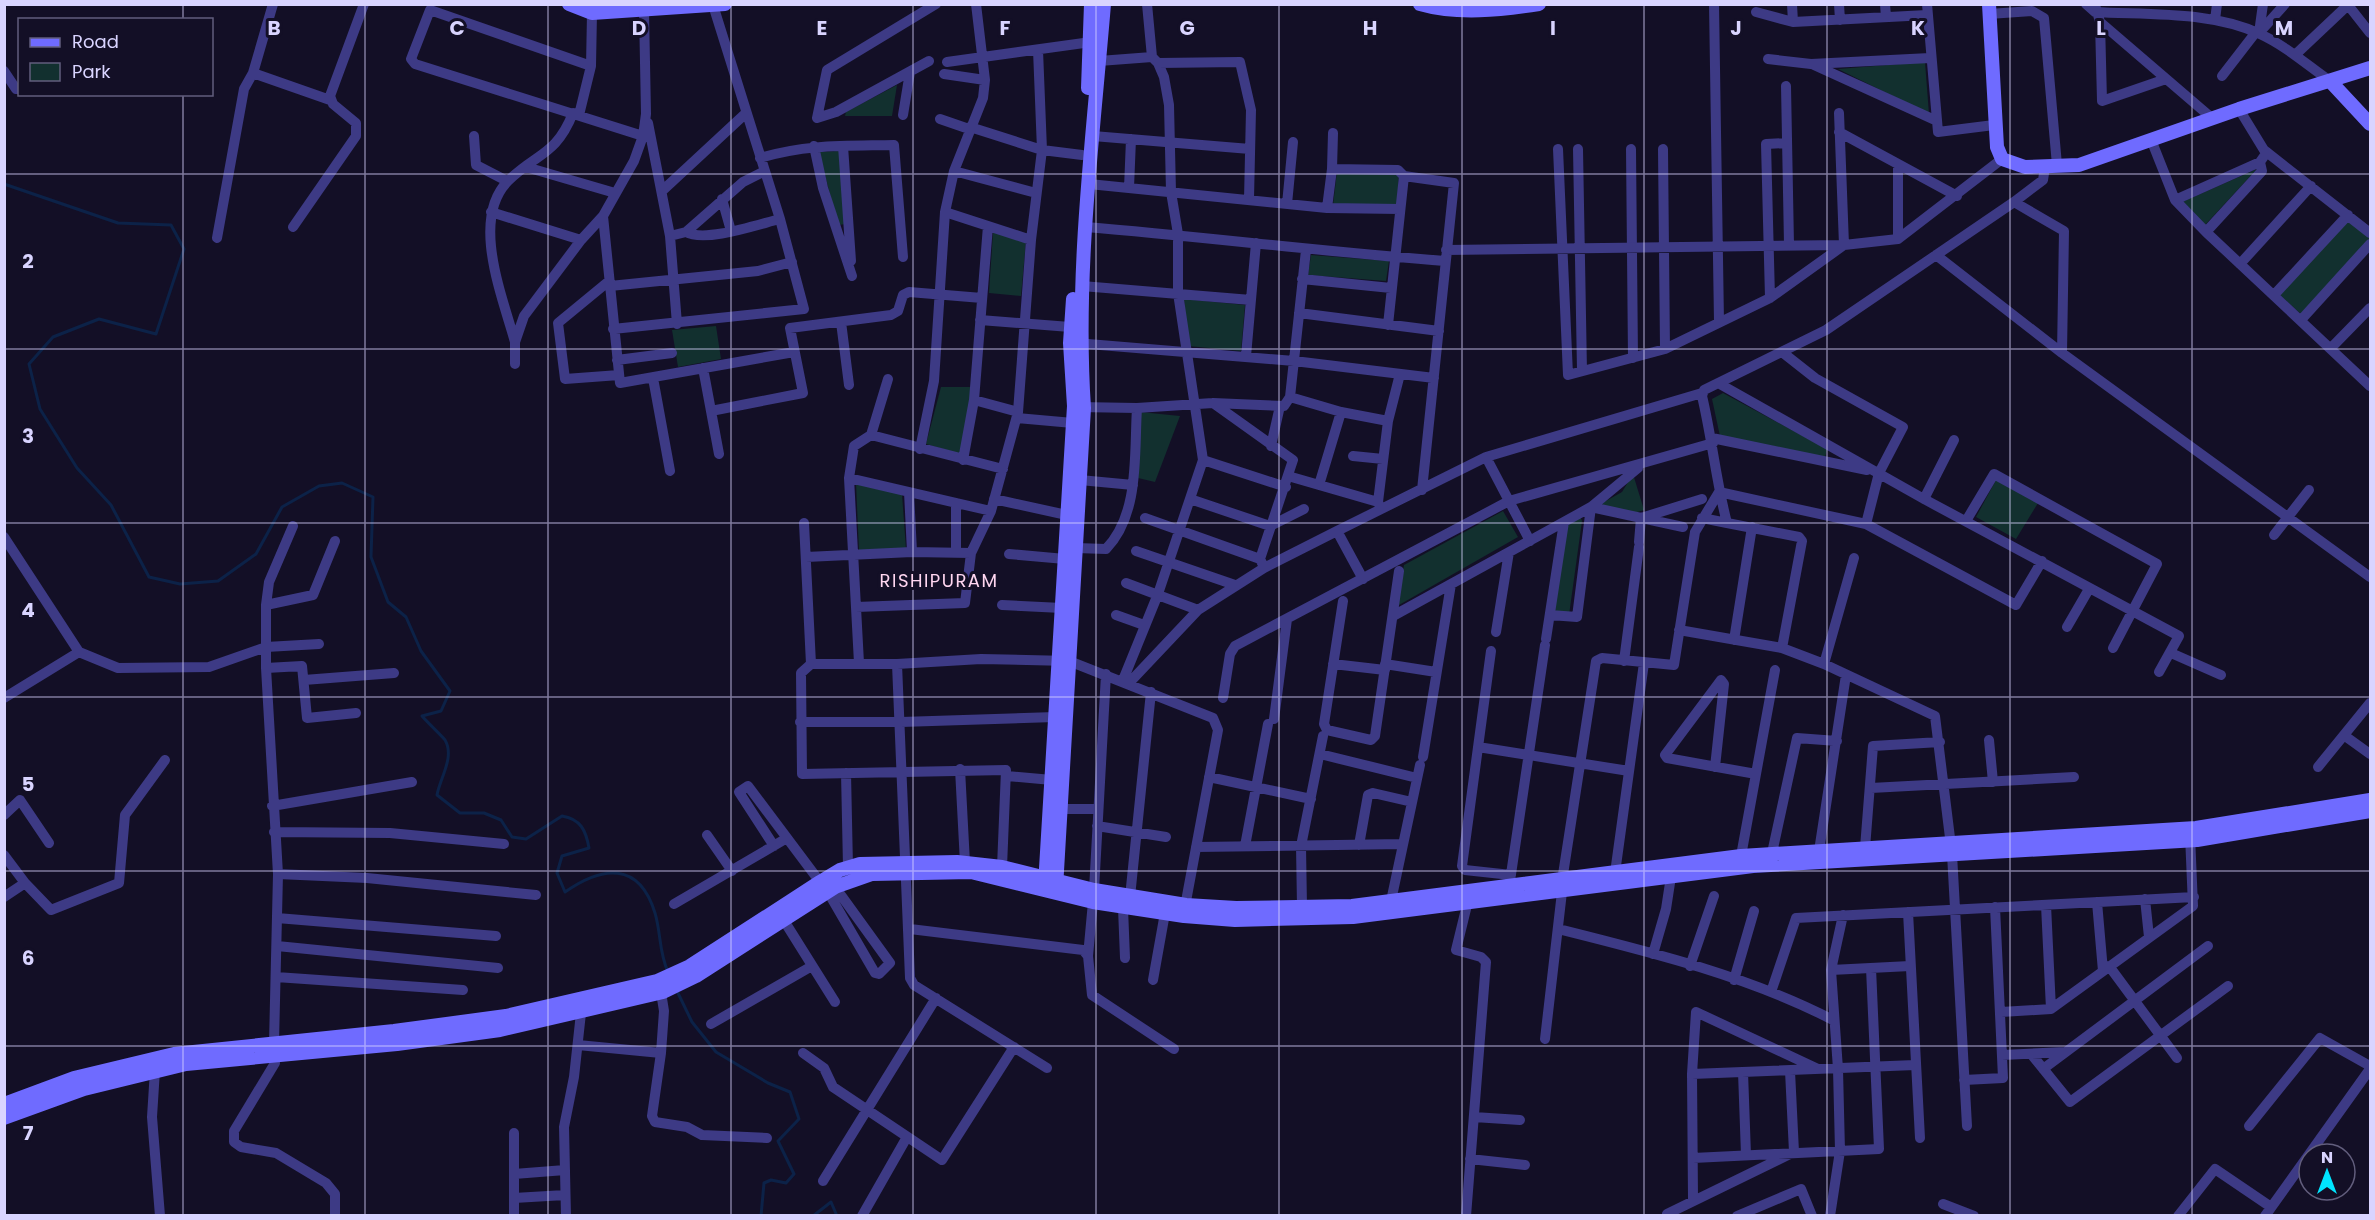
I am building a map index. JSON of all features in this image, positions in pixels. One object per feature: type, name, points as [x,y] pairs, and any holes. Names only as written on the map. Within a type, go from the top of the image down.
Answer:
[{"type":"main road","points":[[569,4],[592,13],[724,4]]},
{"type":"main road","points":[[1075,343],[1070,327],[1091,42],[1091,4]]},
{"type":"main road","points":[[1051,885],[1055,717],[1064,661],[1076,548],[1080,480],[1075,343],[1082,286],[1104,4]]},
{"type":"main road","points":[[1420,4],[1431,8],[1497,10],[1539,4]]},
{"type":"main road","points":[[1989,9],[1997,147],[2002,159],[2025,166],[2079,165],[2152,142],[2240,109],[2370,68]]},
{"type":"main road","points":[[2330,81],[2370,124]]},
{"type":"main road","points":[[1051,885],[1061,809],[1064,661],[1062,608],[1067,515],[1073,423],[1079,407]]},
{"type":"main road","points":[[2189,834],[2370,800]]},
{"type":"main road","points":[[1127,902],[1166,914],[1185,910],[1352,906],[1510,881],[1562,886],[1615,873],[1753,866],[1952,848],[2288,827],[2370,812]]},
{"type":"main road","points":[[4,1118],[84,1089],[154,1070],[209,1061],[452,1037],[500,1030],[581,1013],[664,985],[693,971],[783,920],[828,887],[848,867],[871,862],[906,868],[971,872],[1235,920],[1353,917],[1467,904],[1562,886],[1672,870],[1741,856],[1865,848],[1952,848]]},
{"type":"main road","points":[[693,971],[828,887],[872,874],[906,868],[965,863],[1002,867],[1051,885]]},
{"type":"main road","points":[[4,1104],[74,1078],[151,1058],[196,1050],[394,1031],[529,1012],[664,985]]},
{"type":"street","points":[[217,238],[244,89],[253,73],[273,4]]},
{"type":"street","points":[[330,100],[364,4]]},
{"type":"street","points":[[929,61],[836,112],[817,118],[827,70],[936,4]]},
{"type":"street","points":[[920,449],[934,381],[945,212],[954,171],[983,98],[984,58],[976,4]]},
{"type":"street","points":[[1126,681],[1203,460],[1178,293],[1178,234],[1171,192],[1168,105],[1155,60],[1147,4]]},
{"type":"street","points":[[1714,4],[1719,322]]},
{"type":"street","points":[[1792,4],[1793,22]]},
{"type":"street","points":[[1839,4],[1840,20]]},
{"type":"street","points":[[1885,4],[1886,17]]},
{"type":"street","points":[[2215,20],[2217,4]]},
{"type":"street","points":[[2258,33],[2263,4]]},
{"type":"street","points":[[2222,76],[2285,4]]},
{"type":"street","points":[[712,5],[780,219],[807,326]]},
{"type":"street","points":[[2295,56],[2349,5],[2370,33]]},
{"type":"street","points":[[591,66],[431,7],[411,59],[412,62],[643,136]]},
{"type":"street","points":[[1126,681],[1198,610],[1262,563],[1337,531],[1380,505],[1422,490],[1486,457],[1702,393],[1826,330],[2043,180],[2051,166],[2044,18],[2032,11],[1989,9]]},
{"type":"street","points":[[1756,12],[1793,22],[1886,17],[1927,10],[1938,132],[1994,125]]},
{"type":"street","points":[[515,342],[524,316],[581,240],[603,216],[634,161],[643,136],[646,114],[644,11]]},
{"type":"street","points":[[2094,11],[2215,20],[2258,33],[2330,81]]},
{"type":"street","points":[[2094,11],[2166,79],[2213,119]]},
{"type":"street","points":[[2094,11],[2102,101],[2166,79]]},
{"type":"street","points":[[515,364],[515,342],[490,243],[491,212],[507,181],[547,153],[565,134],[576,114],[591,66],[592,13]]},
{"type":"street","points":[[946,62],[1091,42]]},
{"type":"street","points":[[965,603],[971,553],[991,511],[1017,415],[1023,324],[1042,150],[1038,50]]},
{"type":"street","points":[[1768,59],[1811,64],[1930,58]]},
{"type":"street","points":[[1099,61],[1240,62],[1250,96],[1249,199]]},
{"type":"street","points":[[1811,64],[1937,121]]},
{"type":"street","points":[[4,71],[16,89]]},
{"type":"street","points":[[903,115],[910,72]]},
{"type":"street","points":[[253,73],[330,100],[356,123],[356,136],[293,227]]},
{"type":"street","points":[[944,74],[985,80]]},
{"type":"street","points":[[1786,86],[1789,245]]},
{"type":"street","points":[[2240,109],[2245,122],[2267,152],[2370,232]]},
{"type":"street","points":[[1839,113],[1845,244]]},
{"type":"street","points":[[646,114],[670,236],[677,324]]},
{"type":"street","points":[[662,191],[745,114]]},
{"type":"street","points":[[940,119],[1042,150],[1082,155]]},
{"type":"street","points":[[1839,132],[1957,196]]},
{"type":"street","points":[[1327,208],[1332,169],[1333,133]]},
{"type":"street","points":[[474,136],[476,165],[507,181]]},
{"type":"street","points":[[1093,136],[1250,149]]},
{"type":"street","points":[[1129,188],[1131,139]]},
{"type":"street","points":[[1287,204],[1293,142]]},
{"type":"street","points":[[2152,142],[2175,200],[2240,264],[2368,380]]},
{"type":"street","points":[[1770,298],[1766,144],[1787,143]]},
{"type":"street","points":[[760,158],[794,148],[814,146],[894,145],[903,257]]},
{"type":"street","points":[[814,146],[823,188],[852,276],[843,146]]},
{"type":"street","points":[[1558,149],[1568,375],[1665,349],[1770,298],[1845,244]]},
{"type":"street","points":[[1578,149],[1582,371]]},
{"type":"street","points":[[1631,149],[1634,358]]},
{"type":"street","points":[[1663,149],[1665,349]]},
{"type":"street","points":[[2175,200],[2260,162],[2267,152]]},
{"type":"street","points":[[1086,227],[1178,234],[1306,250],[1394,257],[1562,247],[1581,249],[1845,244],[1898,239],[1957,196],[2002,159]]},
{"type":"street","points":[[2206,232],[2262,171],[2260,162]]},
{"type":"street","points":[[1898,164],[1898,239]]},
{"type":"street","points":[[526,167],[615,193]]},
{"type":"street","points":[[1332,169],[1398,170],[1404,176],[1454,183],[1422,490]]},
{"type":"street","points":[[670,236],[686,232],[743,182],[765,171]]},
{"type":"street","points":[[954,171],[1036,193]]},
{"type":"street","points":[[1388,325],[1404,176]]},
{"type":"street","points":[[1089,184],[1327,208],[1400,209]]},
{"type":"street","points":[[2240,264],[2311,186]]},
{"type":"street","points":[[722,200],[732,231]]},
{"type":"street","points":[[2014,202],[2064,231],[2062,353]]},
{"type":"street","points":[[491,212],[581,240]]},
{"type":"street","points":[[945,212],[1031,240]]},
{"type":"street","points":[[2274,295],[2348,215]]},
{"type":"street","points":[[603,216],[620,383],[794,352]]},
{"type":"street","points":[[686,232],[692,236],[732,231],[780,219]]},
{"type":"street","points":[[963,460],[974,400],[988,226]]},
{"type":"street","points":[[1246,356],[1256,243]]},
{"type":"street","points":[[2301,320],[2370,244]]},
{"type":"street","points":[[1079,407],[1137,408],[1213,404],[1284,406],[1290,397],[1306,250]]},
{"type":"street","points":[[1936,255],[2062,353],[2370,577]]},
{"type":"street","points":[[619,375],[565,379],[558,324],[609,283],[674,280],[758,271],[792,262]]},
{"type":"street","points":[[1302,279],[1391,288]]},
{"type":"street","points":[[1082,286],[1251,300]]},
{"type":"street","points":[[711,411],[803,393],[790,328],[895,313],[906,293],[982,298]]},
{"type":"street","points":[[2331,348],[2370,308]]},
{"type":"street","points":[[613,329],[804,309]]},
{"type":"street","points":[[1299,313],[1439,331]]},
{"type":"street","points":[[980,320],[1070,327]]},
{"type":"street","points":[[841,322],[849,385]]},
{"type":"street","points":[[1075,343],[1246,356],[1434,378]]},
{"type":"street","points":[[1782,352],[1815,378],[1903,428],[1878,472],[1866,524]]},
{"type":"street","points":[[617,360],[672,353]]},
{"type":"street","points":[[703,368],[719,454]]},
{"type":"street","points":[[1380,505],[1388,421],[1400,374]]},
{"type":"street","points":[[653,378],[670,471]]},
{"type":"street","points":[[859,663],[849,478],[854,446],[871,435],[888,380]]},
{"type":"street","points":[[1718,383],[2089,589],[2179,636],[2159,672]]},
{"type":"street","points":[[1702,393],[1719,492],[1727,523]]},
{"type":"street","points":[[1290,397],[1341,412],[1388,421]]},
{"type":"street","points":[[974,400],[1017,415],[1073,423]]},
{"type":"street","points":[[1213,404],[1293,460],[1270,526],[1262,563]]},
{"type":"street","points":[[1271,446],[1280,406]]},
{"type":"street","points":[[1076,548],[1106,549],[1113,542],[1127,510],[1132,485],[1137,408]]},
{"type":"street","points":[[1319,485],[1341,412]]},
{"type":"street","points":[[871,435],[1003,469]]},
{"type":"street","points":[[1924,498],[1954,440]]},
{"type":"street","points":[[1223,698],[1232,650],[1509,501],[1642,464],[1712,441],[1878,472]]},
{"type":"street","points":[[1353,456],[1383,459]]},
{"type":"street","points":[[1486,457],[1530,541]]},
{"type":"street","points":[[1203,460],[1287,481],[1319,485],[1380,505]]},
{"type":"street","points":[[1393,616],[1591,507],[1642,464]]},
{"type":"street","points":[[1966,521],[1994,474],[2157,564],[2114,648]]},
{"type":"street","points":[[849,478],[991,511]]},
{"type":"street","points":[[1080,480],[1132,485]]},
{"type":"street","points":[[2274,535],[2309,490]]},
{"type":"street","points":[[909,492],[912,552]]},
{"type":"street","points":[[1545,1039],[1562,886],[1596,662],[1602,658],[1674,665],[1695,532],[1719,492]]},
{"type":"street","points":[[1719,492],[1866,524],[2016,605],[2042,561]]},
{"type":"street","points":[[1190,498],[1270,526],[1304,509]]},
{"type":"street","points":[[994,499],[1067,515]]},
{"type":"street","points":[[1641,518],[1702,499]]},
{"type":"street","points":[[956,503],[956,552]]},
{"type":"street","points":[[1591,507],[1683,527]]},
{"type":"street","points":[[1550,615],[1577,617],[1591,507]]},
{"type":"street","points":[[1145,518],[1262,563]]},
{"type":"street","points":[[1624,661],[1641,518]]},
{"type":"street","points":[[1702,518],[1799,537],[1802,541],[1782,648]]},
{"type":"street","points":[[1491,651],[1462,868],[1510,881],[1564,522]]},
{"type":"street","points":[[804,523],[811,664]]},
{"type":"street","points":[[273,1043],[278,874],[272,806],[266,668],[266,605],[269,582],[293,525]]},
{"type":"street","points":[[1734,640],[1752,527]]},
{"type":"street","points":[[1337,531],[1363,579]]},
{"type":"street","points":[[4,537],[79,652],[118,668],[209,667],[266,647],[319,644]]},
{"type":"street","points":[[266,605],[313,595],[335,541]]},
{"type":"street","points":[[1136,550],[1235,585]]},
{"type":"street","points":[[806,557],[912,552],[971,553]]},
{"type":"street","points":[[1496,632],[1509,552]]},
{"type":"street","points":[[1009,554],[1065,559]]},
{"type":"street","points":[[1824,664],[1854,558]]},
{"type":"street","points":[[1343,601],[1325,728],[1371,740],[1375,736],[1399,571]]},
{"type":"street","points":[[1126,583],[1198,610]]},
{"type":"street","points":[[1391,901],[1421,761],[1451,584]]},
{"type":"street","points":[[2067,627],[2089,589]]},
{"type":"street","points":[[856,607],[977,602]]},
{"type":"street","points":[[1002,605],[1062,608]]},
{"type":"street","points":[[1116,615],[1144,625]]},
{"type":"street","points":[[1245,846],[1271,722],[1287,619]]},
{"type":"street","points":[[1679,630],[1782,648],[1824,664],[1931,712],[1938,723],[1952,848],[1966,1126]]},
{"type":"street","points":[[5,697],[79,652]]},
{"type":"street","points":[[2170,653],[2221,675]]},
{"type":"street","points":[[1002,867],[1007,776],[1004,769],[802,774],[801,673],[811,664],[897,664],[981,659],[1064,661],[1126,681],[1216,721],[1218,730],[1185,910]]},
{"type":"street","points":[[1615,873],[1644,663]]},
{"type":"street","points":[[897,664],[910,929],[910,978],[914,985],[1047,1068]]},
{"type":"street","points":[[1333,664],[1436,672]]},
{"type":"street","points":[[266,668],[300,665],[304,680],[307,718],[357,713]]},
{"type":"street","points":[[1741,856],[1775,670]]},
{"type":"street","points":[[304,680],[394,673]]},
{"type":"street","points":[[1106,674],[1088,956],[1092,995],[1174,1049]]},
{"type":"street","points":[[1819,850],[1846,675]]},
{"type":"street","points":[[1714,767],[1724,684],[1721,680],[1665,755],[1666,758],[1714,767],[1756,774]]},
{"type":"street","points":[[1125,957],[1127,902],[1151,692]]},
{"type":"street","points":[[2318,767],[2370,703]]},
{"type":"street","points":[[800,722],[901,722],[1055,717]]},
{"type":"street","points":[[1302,907],[1301,846],[1323,736]]},
{"type":"street","points":[[2345,736],[2370,754]]},
{"type":"street","points":[[1772,853],[1796,740],[1802,737],[1837,741]]},
{"type":"street","points":[[1989,740],[1993,782]]},
{"type":"street","points":[[1865,848],[1873,746],[1940,742]]},
{"type":"street","points":[[1478,747],[1629,771]]},
{"type":"street","points":[[1320,754],[1417,778]]},
{"type":"street","points":[[4,855],[25,883],[51,910],[119,883],[125,815],[165,760]]},
{"type":"street","points":[[960,769],[965,863]]},
{"type":"street","points":[[846,773],[848,867]]},
{"type":"street","points":[[1007,776],[1052,780]]},
{"type":"street","points":[[1209,777],[1311,799]]},
{"type":"street","points":[[1871,788],[2074,777]]},
{"type":"street","points":[[272,806],[412,782]]},
{"type":"street","points":[[774,846],[739,792],[748,786],[787,838],[828,887],[890,963],[879,974],[875,973],[828,887]]},
{"type":"street","points":[[1359,845],[1368,795],[1373,793],[1412,802]]},
{"type":"street","points":[[4,815],[20,800],[49,843]]},
{"type":"street","points":[[1061,809],[1097,809]]},
{"type":"street","points":[[1097,826],[1166,837]]},
{"type":"street","points":[[274,832],[390,833],[504,844]]},
{"type":"street","points":[[2001,1012],[2051,1009],[2193,906],[2189,834]]},
{"type":"street","points":[[707,835],[732,871]]},
{"type":"street","points":[[674,904],[787,838]]},
{"type":"street","points":[[1196,847],[1403,844]]},
{"type":"street","points":[[1653,954],[1666,909],[1672,870]]},
{"type":"street","points":[[278,874],[367,878],[536,895]]},
{"type":"street","points":[[4,897],[25,883]]},
{"type":"street","points":[[1690,966],[1714,896]]},
{"type":"street","points":[[1771,992],[1796,918],[2194,897]]},
{"type":"street","points":[[2145,899],[2150,937]]},
{"type":"street","points":[[2097,902],[2106,969],[2135,1000],[2177,1058]]},
{"type":"street","points":[[1467,904],[1456,950],[1481,957],[1486,962],[1467,1215]]},
{"type":"street","points":[[2046,905],[2051,1009]]},
{"type":"street","points":[[1964,1080],[2003,1078],[1995,908]]},
{"type":"street","points":[[1734,980],[1754,911]]},
{"type":"street","points":[[1908,912],[1920,1138]]},
{"type":"street","points":[[1153,980],[1166,914]]},
{"type":"street","points":[[1830,1215],[1840,1150],[1839,1069],[1833,1020],[1831,970],[1843,915]]},
{"type":"street","points":[[277,918],[496,936]]},
{"type":"street","points":[[783,920],[835,1002]]},
{"type":"street","points":[[1558,928],[1653,954],[1771,992],[1833,1020]]},
{"type":"street","points":[[910,929],[1083,950],[1088,956]]},
{"type":"street","points":[[277,946],[498,968]]},
{"type":"street","points":[[2043,1069],[2208,946]]},
{"type":"street","points":[[711,1024],[812,966]]},
{"type":"street","points":[[1831,970],[1910,966]]},
{"type":"street","points":[[1693,1158],[1879,1149],[1871,968]]},
{"type":"street","points":[[276,976],[463,990]]},
{"type":"street","points":[[664,985],[661,1053],[653,1120],[687,1127],[702,1135],[767,1138]]},
{"type":"street","points":[[2032,1055],[2070,1102],[2228,986]]},
{"type":"street","points":[[823,1181],[936,998]]},
{"type":"street","points":[[1693,1199],[1692,1074],[1696,1012],[1818,1069]]},
{"type":"street","points":[[566,1215],[564,1127],[581,1013]]},
{"type":"street","points":[[2178,1215],[2215,1169],[2268,1211],[2370,1067],[2320,1038],[2249,1126]]},
{"type":"street","points":[[578,1045],[661,1053]]},
{"type":"street","points":[[803,1053],[824,1068],[833,1087],[942,1160],[1014,1047]]},
{"type":"street","points":[[2002,1054],[2032,1055],[2067,1051]]},
{"type":"street","points":[[275,1063],[234,1131],[234,1142],[241,1147],[276,1153],[326,1183],[335,1194],[335,1215]]},
{"type":"street","points":[[1692,1074],[1915,1065]]},
{"type":"street","points":[[154,1070],[152,1117],[160,1215]]},
{"type":"street","points":[[1790,1071],[1794,1152]]},
{"type":"street","points":[[1743,1072],[1746,1155]]},
{"type":"street","points":[[1474,1117],[1520,1120]]},
{"type":"street","points":[[514,1133],[514,1215]]},
{"type":"street","points":[[862,1215],[907,1137]]},
{"type":"street","points":[[1667,1214],[1693,1199],[1794,1152]]},
{"type":"street","points":[[1470,1159],[1525,1166]]},
{"type":"street","points":[[514,1174],[565,1170]]},
{"type":"street","points":[[1737,1215],[1801,1190],[1812,1215]]},
{"type":"street","points":[[514,1198],[565,1196]]},
{"type":"street","points":[[1942,1204],[1974,1215]]},
{"type":"green space","points":[[1925,62],[1929,114],[1838,69]]},
{"type":"green space","points":[[897,85],[892,116],[845,116],[846,112]]},
{"type":"green space","points":[[840,151],[846,224],[838,225],[819,152]]},
{"type":"green space","points":[[2257,169],[2205,225],[2182,202]]},
{"type":"green space","points":[[1337,172],[1399,174],[1397,206],[1333,205]]},
{"type":"green space","points":[[2349,219],[2370,238],[2301,314],[2280,295]]},
{"type":"green space","points":[[993,232],[1026,241],[1021,296],[989,293]]},
{"type":"green space","points":[[1311,255],[1389,261],[1386,281],[1308,275]]},
{"type":"green space","points":[[1184,299],[1245,305],[1241,351],[1188,346]]},
{"type":"green space","points":[[716,326],[721,359],[678,367],[672,330]]},
{"type":"green space","points":[[941,387],[972,387],[960,454],[926,444]]},
{"type":"green space","points":[[1723,393],[1827,449],[1825,458],[1721,441],[1712,399]]},
{"type":"green space","points":[[1140,412],[1180,416],[1155,482],[1138,478]]},
{"type":"green space","points":[[1633,474],[1644,510],[1631,514],[1597,506],[1622,492]]},
{"type":"green space","points":[[1996,480],[2038,503],[2016,539],[1976,517]]},
{"type":"green space","points":[[856,483],[902,494],[906,549],[859,551]]},
{"type":"green space","points":[[1503,511],[1518,537],[1399,605],[1397,603],[1404,565]]},
{"type":"green space","points":[[1580,516],[1582,521],[1569,615],[1549,611],[1560,526]]},
{"type":"waterway","points":[[4,184],[118,223],[171,225],[184,249],[156,334],[99,319],[53,337],[29,364],[40,409],[77,468],[111,505],[149,577],[180,584],[218,581],[256,554],[282,507],[319,486],[342,483],[373,497],[371,557],[388,602],[406,617],[421,651],[450,691],[441,711],[422,716],[444,738],[448,747],[448,760],[437,795],[460,813],[484,813],[501,820],[512,837],[526,839],[562,816],[578,823],[584,831],[589,848],[562,856],[557,873],[565,892],[592,877],[606,874],[618,873],[639,884],[648,896],[655,913],[663,958],[668,972]]},
{"type":"waterway","points":[[676,989],[692,1022],[716,1052],[768,1083],[790,1092],[799,1119],[778,1141],[794,1174],[786,1183],[771,1180],[764,1183],[761,1216]]},
{"type":"waterway","points":[[813,1216],[831,1202],[837,1216]]},
{"type":"district","name":"RISHIPURAM","points":[[939,580]]}]
